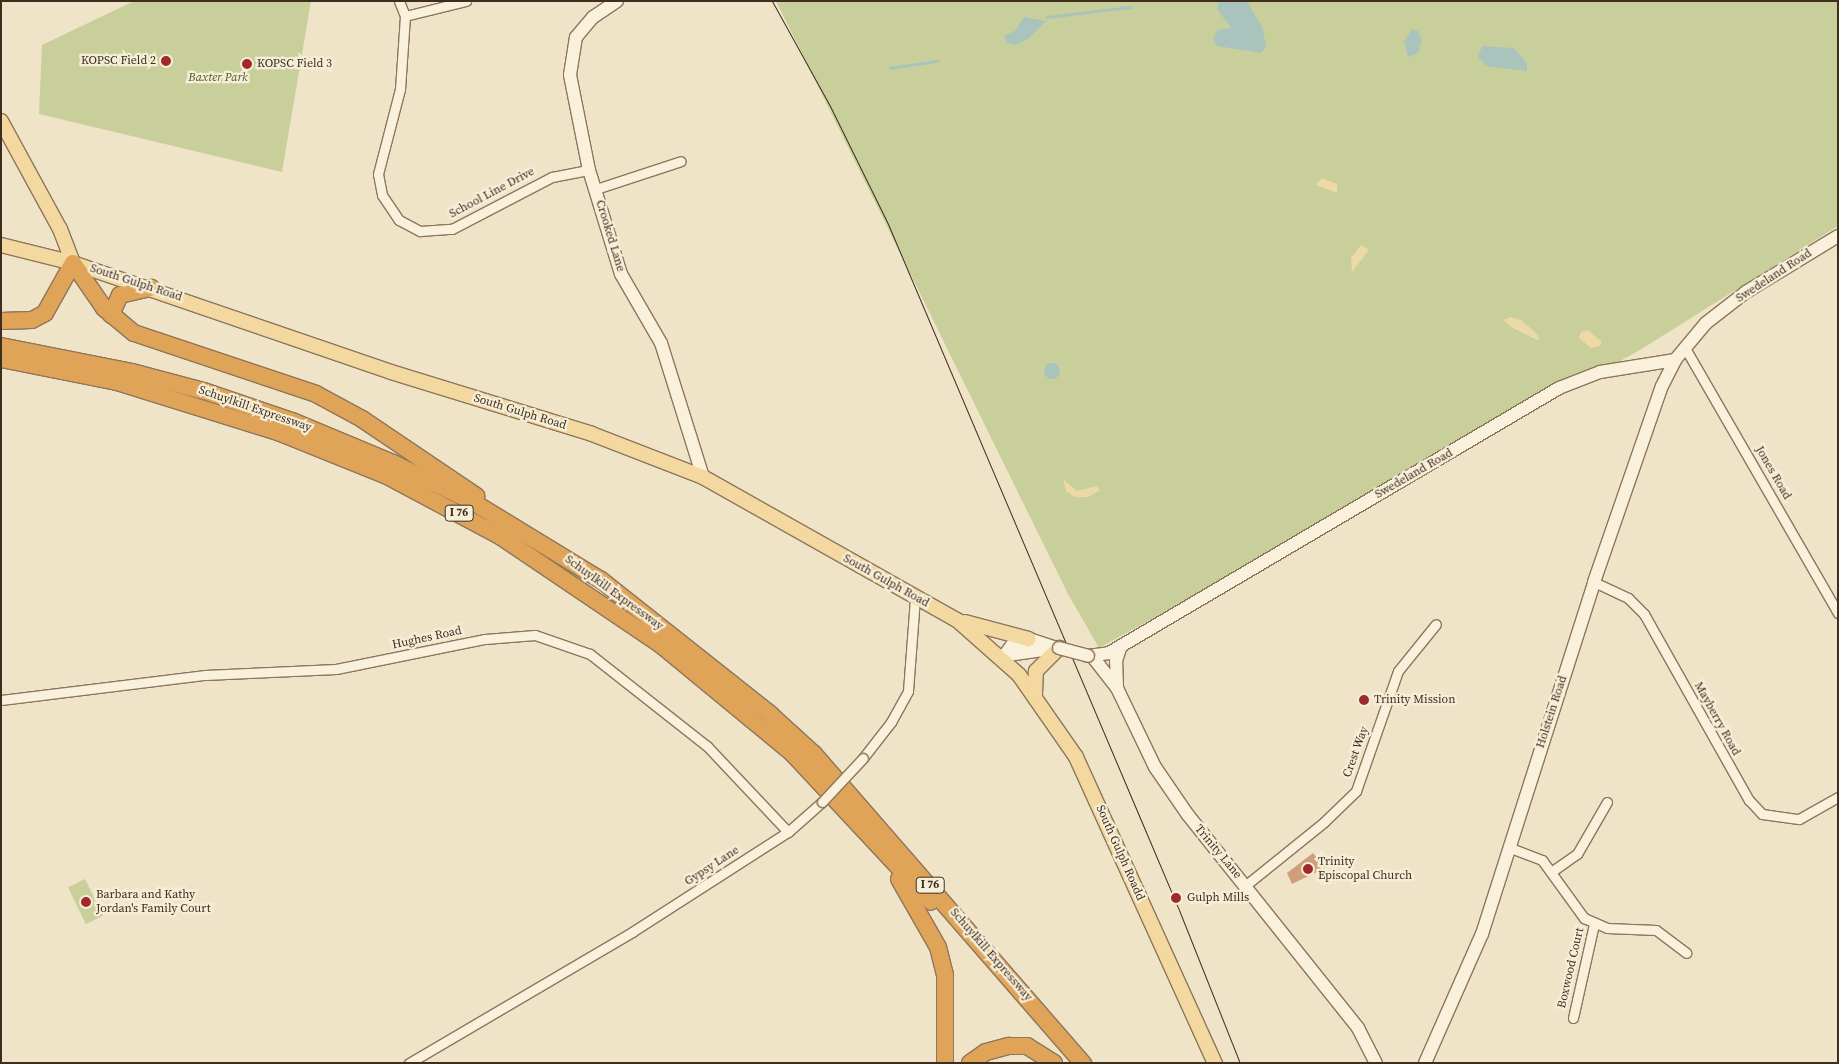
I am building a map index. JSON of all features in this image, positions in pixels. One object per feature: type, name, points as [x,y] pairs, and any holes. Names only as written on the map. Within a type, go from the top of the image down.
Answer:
[{"type":"highway","points":[[1,322],[32,320],[45,313],[73,263],[111,315],[149,340],[299,387],[333,403],[448,474],[511,523]]},
{"type":"highway","points":[[111,315],[120,295],[151,288]]},
{"type":"highway","name":"Schuylkill Expressway","points":[[1,346],[132,372],[204,391],[292,421],[393,463],[511,523],[600,580],[669,632],[814,754],[1083,1063]]},
{"type":"highway","name":"Schuylkill Expressway","points":[[1,359],[117,382],[229,415],[387,476],[433,499],[578,585],[661,645],[793,754],[843,806],[1071,1063]]},
{"type":"highway","points":[[843,806],[892,868],[938,947],[945,975],[945,1063]]},
{"type":"highway","points":[[970,1063],[986,1052],[1009,1046],[1027,1046],[1054,1063]]},
{"type":"main road","name":"Crooked Lane","points":[[617,1],[583,27],[569,60],[589,170],[621,274],[661,343],[703,477]]},
{"type":"main road","points":[[1,121],[60,229],[73,263]]},
{"type":"main road","name":"Swedeland Road","points":[[1090,656],[1121,646],[1558,388],[1600,372],[1675,360],[1706,323],[1746,292],[1838,236]]},
{"type":"main road","name":"South Gulph Road","points":[[1,245],[73,263],[151,288],[391,372],[592,434],[703,477],[915,598],[958,620],[1003,657]]},
{"type":"main road","name":"Holstein Road","points":[[1425,1063],[1482,934],[1508,847],[1650,414],[1675,360]]},
{"type":"main road","points":[[958,620],[1090,656]]},
{"type":"main road","points":[[1003,657],[1012,645],[1029,639]]},
{"type":"main road","points":[[1117,688],[1116,661],[1121,646]]},
{"type":"main road","points":[[1003,657],[1057,648]]},
{"type":"main road","points":[[1035,695],[1036,670],[1057,648]]},
{"type":"main road","name":"Trinity Lane","points":[[1090,656],[1117,688],[1155,767],[1188,815],[1246,885],[1358,1028],[1376,1063]]},
{"type":"main road","name":"South Gulph Roadd","points":[[1003,657],[1035,695],[1076,757],[1214,1063]]},
{"type":"street","name":"School Line Drive","points":[[399,1],[405,16],[398,104],[378,174],[382,195],[399,220],[420,231],[452,229],[552,177],[589,170]]},
{"type":"street","points":[[405,16],[466,1]]},
{"type":"street","points":[[596,189],[681,161]]},
{"type":"street","name":"Jones Road","points":[[1685,348],[1838,613]]},
{"type":"street","name":"Mayberry Road","points":[[1594,582],[1628,598],[1644,614],[1749,800],[1762,814],[1799,819],[1838,798]]},
{"type":"street","name":"Gypsy Lane","points":[[410,1063],[632,932],[788,832],[822,802],[863,758],[891,722],[908,691],[915,598]]},
{"type":"street","name":"Crest Way","points":[[1246,885],[1324,822],[1356,791],[1398,671],[1436,624]]},
{"type":"street","name":"Hughes Road","points":[[1,700],[205,675],[336,670],[484,639],[535,635],[590,654],[707,746],[788,832]]},
{"type":"street","points":[[1551,872],[1577,854],[1606,802]]},
{"type":"street","points":[[1508,847],[1542,860],[1573,906],[1594,924],[1656,930],[1686,953]]},
{"type":"street","name":"Boxwood Court","points":[[1573,1018],[1594,924]]},
{"type":"green space","name":"Baxter Park","points":[[134,1],[311,1],[282,172],[39,114],[42,45]]},
{"type":"green space","points":[[776,1],[1838,1],[1838,226],[1640,350],[1099,648],[1068,594]]},
{"type":"green space","name":"Barbara and Kathy Jordan's Family Court","points":[[85,879],[103,916],[86,924],[68,887]]},
{"type":"sand","points":[[1322,178],[1337,184],[1337,193],[1316,185]]},
{"type":"sand","points":[[1361,245],[1369,250],[1352,272],[1351,258]]},
{"type":"sand","points":[[1510,317],[1521,320],[1538,335],[1539,341],[1511,327],[1504,320]]},
{"type":"sand","points":[[1588,330],[1602,342],[1600,346],[1591,348],[1579,338],[1581,332]]},
{"type":"sand","points":[[1063,479],[1077,491],[1097,486],[1100,490],[1088,497],[1075,497],[1066,491]]},
{"type":"water","points":[[1219,1],[1247,1],[1263,29],[1266,47],[1261,53],[1217,46],[1213,40],[1217,30],[1231,28],[1217,9]]},
{"type":"water","points":[[1024,17],[1046,21],[1028,39],[1015,45],[1007,43],[1004,36],[1015,31]]},
{"type":"water","points":[[1412,29],[1418,31],[1422,40],[1418,53],[1408,57],[1404,41]]},
{"type":"water","points":[[1482,46],[1514,48],[1527,63],[1527,71],[1486,66],[1478,57]]},
{"type":"water","points":[[1049,363],[1055,363],[1060,368],[1058,377],[1049,379],[1044,374],[1044,368]]},
{"type":"building","name":"Trinity Episcopal Church","points":[[1313,853],[1325,868],[1292,884],[1287,873]]},
{"type":"waterway","points":[[1047,17],[1130,7]]},
{"type":"waterway","points":[[890,68],[937,61]]},
{"type":"tram line","points":[[772,1],[830,106],[888,224],[1179,910],[1240,1063]]},
{"type":"place","name":"KOPSC Field 2","points":[[166,61]]},
{"type":"place","name":"KOPSC Field 3","points":[[247,64]]},
{"type":"place","name":"Trinity Mission","points":[[1364,700]]},
{"type":"place","name":"Trinity Episcopal Church","points":[[1308,869]]},
{"type":"place","name":"Gulph Mills","points":[[1176,898]]},
{"type":"place","name":"Barbara and Kathy Jordan's Family Court","points":[[86,902]]}]
